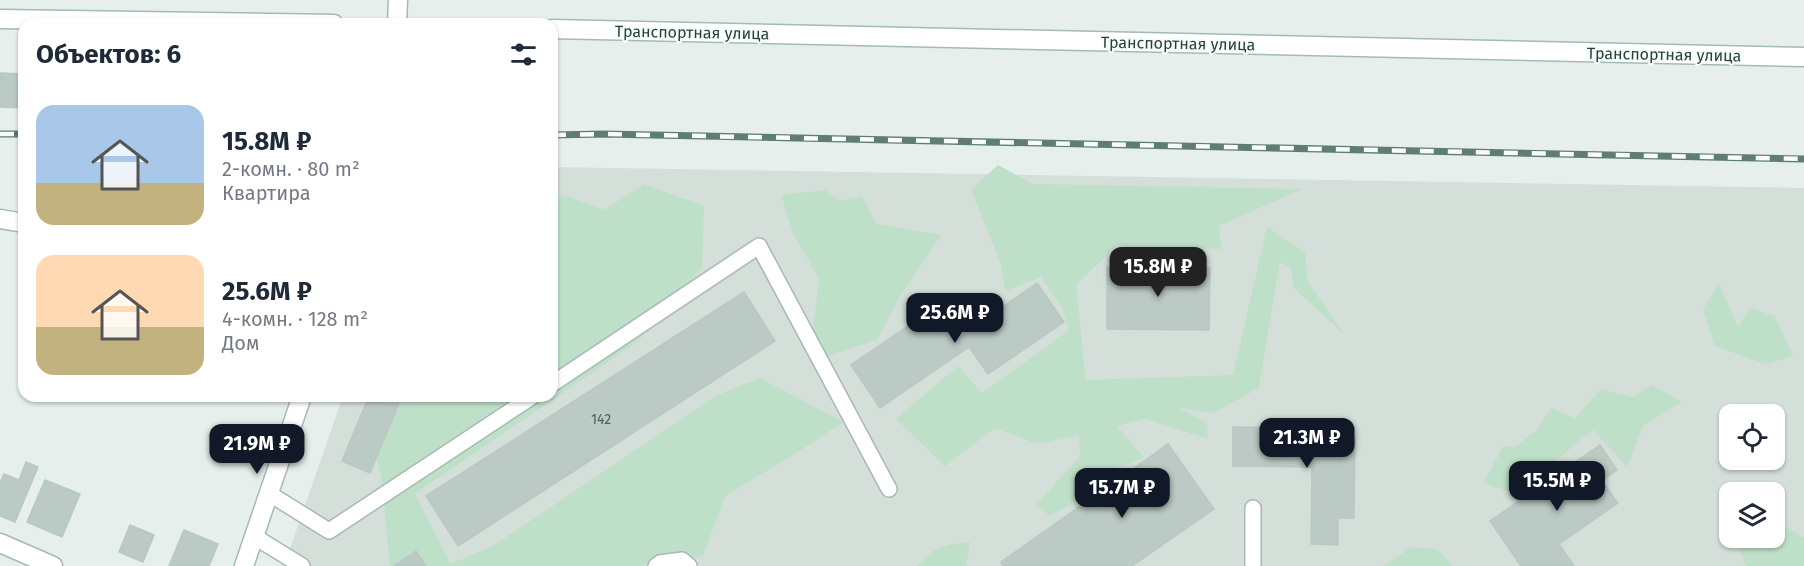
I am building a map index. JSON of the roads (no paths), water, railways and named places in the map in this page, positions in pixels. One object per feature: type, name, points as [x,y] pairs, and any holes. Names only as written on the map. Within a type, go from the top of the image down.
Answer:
[{"type":"main road","points":[[398,0],[398,18]]},
{"type":"main road","points":[[0,19],[18,19]]},
{"type":"main road","name":"Транспортная улица","points":[[558,29],[1804,57]]},
{"type":"main road","points":[[0,219],[18,222]]},
{"type":"main road","points":[[244,566],[300,402]]},
{"type":"main road","points":[[0,543],[53,566]]},
{"type":"lane","points":[[558,380],[759,246],[889,489]]},
{"type":"lane","points":[[270,494],[329,531],[524,402]]},
{"type":"lane","points":[[1253,508],[1253,566]]},
{"type":"lane","points":[[255,537],[302,566]]},
{"type":"lane","points":[[656,566],[660,563],[682,561],[688,566]]},
{"type":"railway","points":[[0,134],[18,134]]},
{"type":"railway","points":[[558,135],[1804,159]]}]
